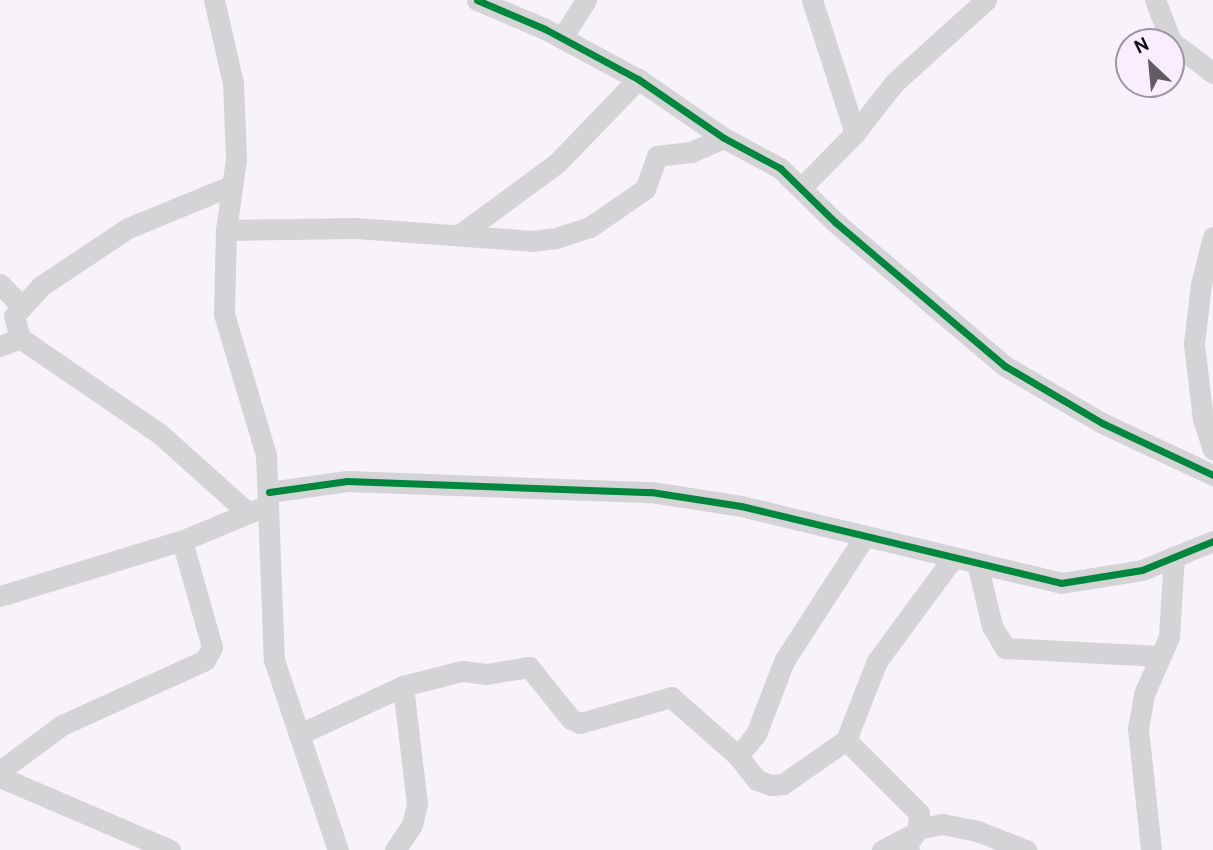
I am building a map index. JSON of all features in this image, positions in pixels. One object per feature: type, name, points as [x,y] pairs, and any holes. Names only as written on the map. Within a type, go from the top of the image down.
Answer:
[{"type":"street","points":[[214,0],[233,83],[233,186],[226,230],[224,314],[266,455],[269,498],[269,616],[274,660],[338,850]]},
{"type":"street","points":[[477,0],[562,38],[638,79],[724,138],[780,168],[1005,366],[1102,423],[1213,475]]},
{"type":"street","points":[[562,38],[586,0]]},
{"type":"street","points":[[813,0],[855,133]]},
{"type":"street","points":[[801,188],[855,133],[894,83],[986,0]]},
{"type":"street","points":[[1155,0],[1171,41],[1213,73]]},
{"type":"street","points":[[462,233],[558,163],[638,79]]},
{"type":"street","points":[[226,230],[356,228],[462,233],[532,241],[590,227],[646,189],[657,156],[691,152],[724,138]]},
{"type":"street","points":[[233,186],[128,228],[41,286],[21,306],[14,326],[20,338],[160,434],[247,512]]},
{"type":"street","points":[[1213,237],[1200,284],[1194,344],[1203,419],[1213,449]]},
{"type":"street","points":[[0,284],[21,306]]},
{"type":"street","points":[[0,346],[20,338]]},
{"type":"street","points":[[0,596],[182,541],[247,512],[269,498],[347,481],[651,492],[741,506],[1061,583],[1142,570],[1213,541]]},
{"type":"street","points":[[738,755],[755,734],[784,661],[866,536]]},
{"type":"street","points":[[0,771],[62,724],[205,660],[212,647],[182,541]]},
{"type":"street","points":[[1151,850],[1138,729],[1144,694],[1169,637],[1174,556]]},
{"type":"street","points":[[300,734],[403,685],[461,671],[486,674],[529,667],[571,719],[594,722],[671,697],[738,755],[757,780],[783,784],[846,740],[877,660],[953,558]]},
{"type":"street","points":[[977,563],[992,626],[1005,648],[1159,656]]},
{"type":"street","points":[[395,850],[412,824],[417,804],[403,685]]},
{"type":"street","points":[[846,740],[915,806],[920,818],[912,838]]},
{"type":"street","points":[[0,777],[170,850]]},
{"type":"street","points":[[882,850],[942,824],[977,831],[1026,850]]},
{"type":"cycle path","points":[[477,0],[545,29],[638,79],[724,138],[780,168],[835,222],[1005,366],[1102,423],[1213,475]]},
{"type":"cycle path","points":[[269,492],[347,481],[651,492],[741,506],[1061,583],[1142,570],[1213,541]]}]
